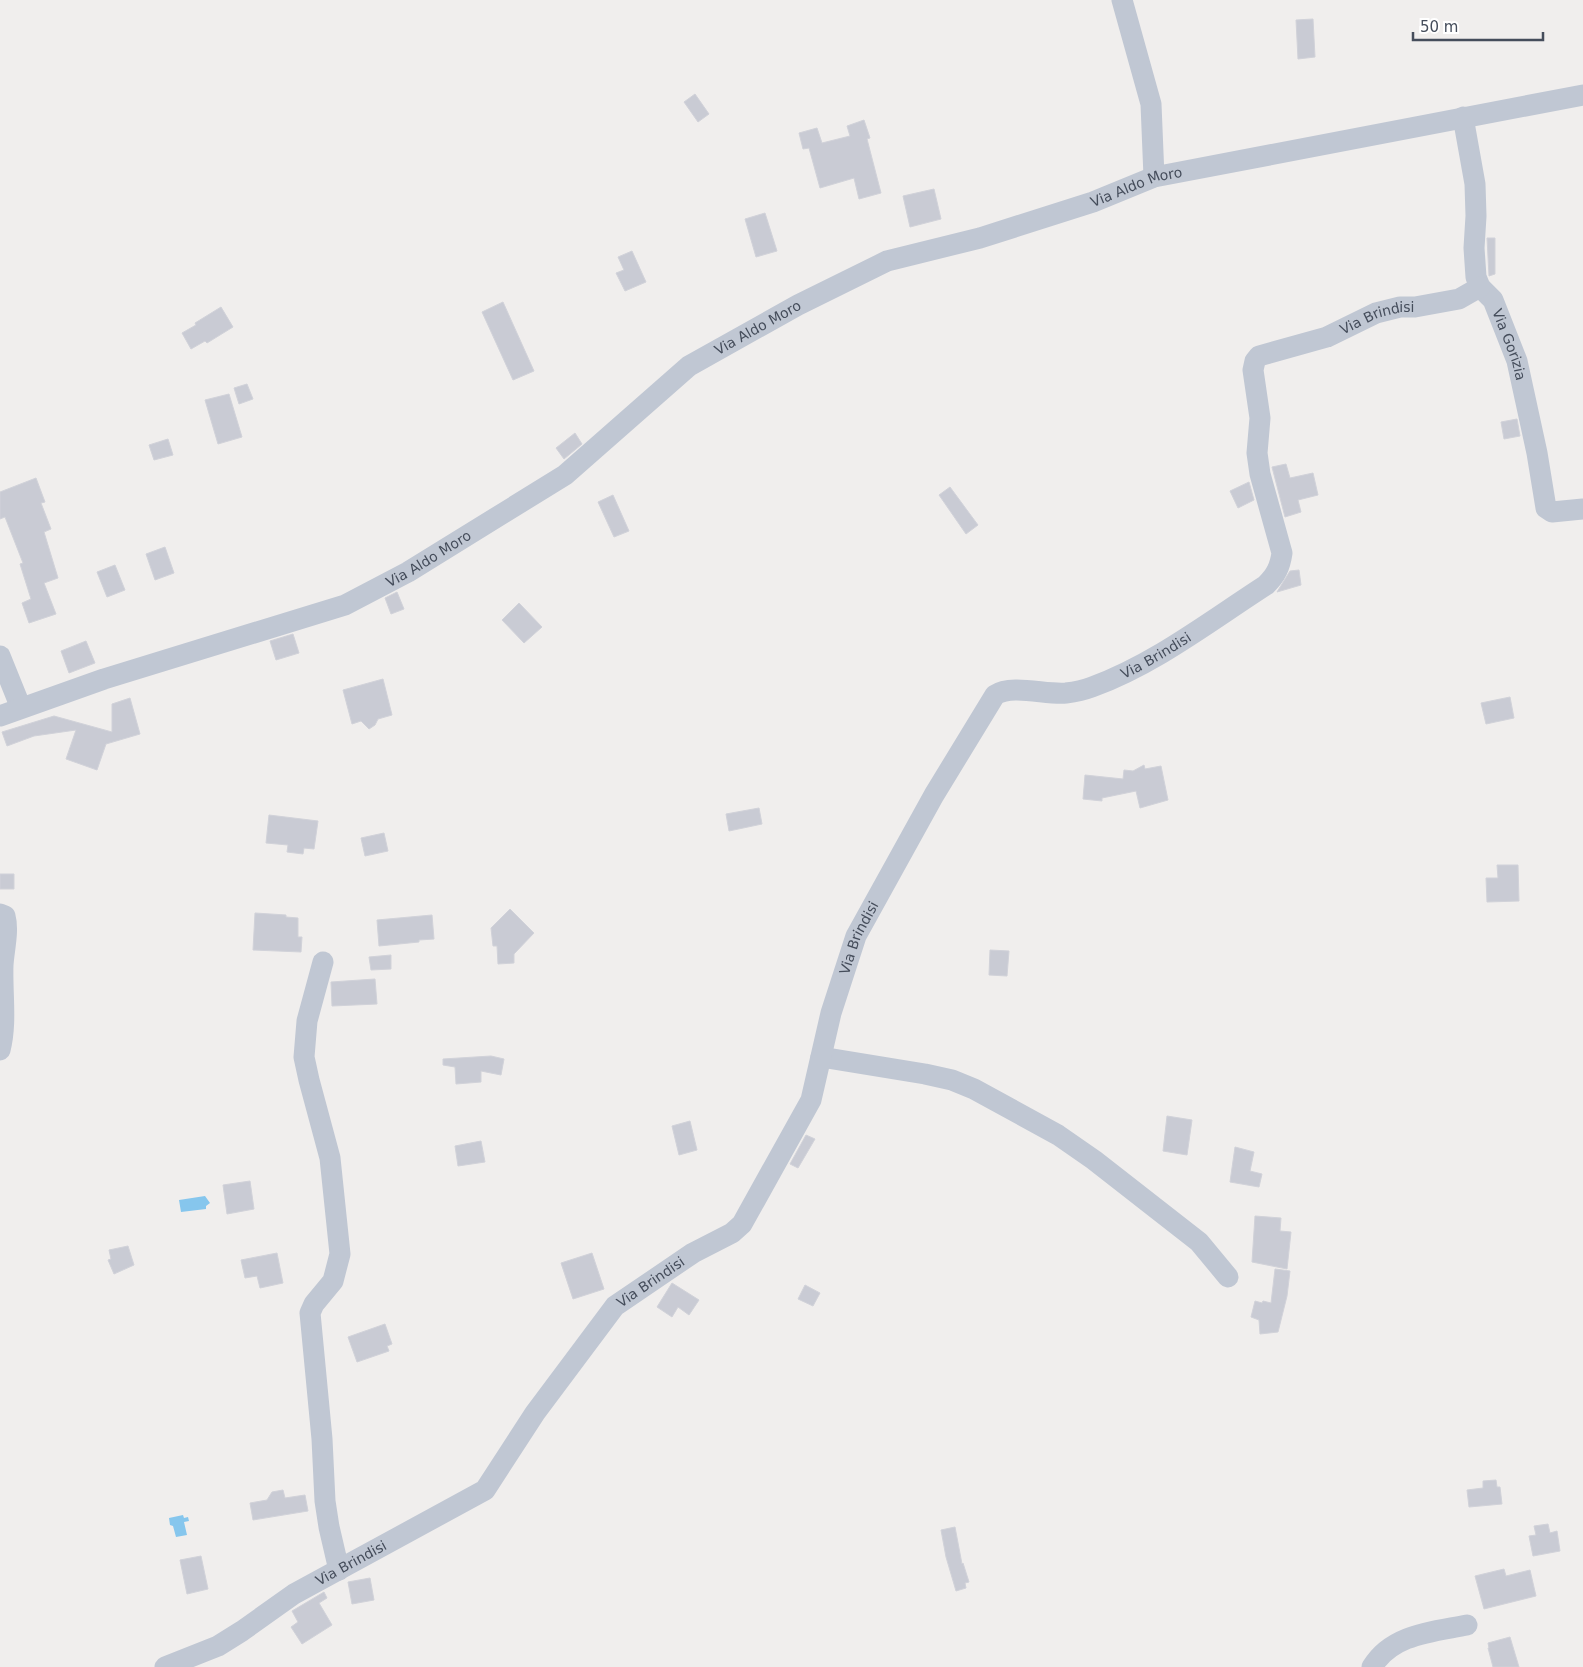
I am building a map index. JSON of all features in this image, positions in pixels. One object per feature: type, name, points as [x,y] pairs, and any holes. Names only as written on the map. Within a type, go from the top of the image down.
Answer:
[{"type":"street","points":[[1122,0],[1151,104],[1154,177]]},
{"type":"street","name":"Via Aldo Moro","points":[[0,716],[104,679],[345,605],[408,572],[566,475],[689,366],[798,304],[887,261],[980,238],[1093,202],[1154,177],[1583,95]]},
{"type":"street","name":"Via Gorizia","points":[[1463,117],[1475,184],[1474,248],[1476,277],[1480,287],[1493,300],[1517,361],[1537,452],[1546,508],[1552,512],[1583,509]]},
{"type":"street","name":"Via Brindisi","points":[[165,1667],[218,1646],[294,1594],[485,1490],[535,1413],[615,1306],[694,1253],[732,1233],[742,1224],[811,1100],[831,1012],[856,936],[934,794],[995,695],[1001,691],[1065,693],[1091,688],[1147,662],[1266,584],[1276,575],[1282,553],[1256,453],[1260,418],[1253,370],[1259,356],[1327,337],[1376,314],[1400,307],[1415,307],[1459,299],[1480,287]]},
{"type":"street","points":[[0,656],[21,708]]},
{"type":"street","points":[[0,914],[5,916],[7,925],[3,967],[4,1033],[0,1050]]},
{"type":"street","points":[[323,962],[307,1021],[304,1057],[330,1158],[340,1254],[334,1281],[314,1304],[310,1313],[322,1439],[325,1501],[339,1570]]},
{"type":"street","points":[[821,1057],[925,1074],[952,1080],[974,1089],[1058,1135],[1094,1160],[1199,1242],[1228,1276]]},
{"type":"street","points":[[1372,1667],[1389,1647],[1407,1638],[1467,1625]]},
{"type":"water","points":[[205,1196],[210,1203],[206,1206],[206,1209],[181,1212],[179,1200]]},
{"type":"water","points":[[183,1515],[184,1518],[188,1517],[189,1521],[184,1522],[187,1535],[176,1537],[169,1518]]},
{"type":"building","points":[[1313,19],[1315,57],[1298,59],[1296,20]]},
{"type":"building","points":[[695,94],[709,114],[698,122],[684,102]]},
{"type":"building","points":[[864,120],[870,138],[867,139],[881,193],[859,199],[854,178],[820,188],[809,148],[803,149],[799,133],[817,128],[822,143],[850,136],[847,126]]},
{"type":"building","points":[[934,189],[941,219],[910,227],[903,196]]},
{"type":"building","points":[[765,213],[777,251],[756,257],[745,219]]},
{"type":"building","points":[[1487,238],[1495,238],[1495,274],[1489,276]]},
{"type":"building","points":[[632,251],[646,282],[625,291],[616,273],[624,270],[618,257]]},
{"type":"building","points":[[503,302],[534,371],[513,380],[482,312]]},
{"type":"building","points":[[221,307],[233,327],[207,343],[205,341],[191,349],[182,333]]},
{"type":"building","points":[[247,384],[253,399],[239,404],[234,388]]},
{"type":"building","points":[[229,394],[242,437],[218,444],[205,400]]},
{"type":"building","points":[[1517,419],[1520,436],[1504,439],[1501,422]]},
{"type":"building","points":[[575,433],[582,444],[564,459],[556,448]]},
{"type":"building","points":[[168,439],[173,455],[154,460],[149,445]]},
{"type":"building","points":[[1286,464],[1290,478],[1313,473],[1318,495],[1298,500],[1301,512],[1285,517],[1272,467]]},
{"type":"building","points":[[36,478],[45,502],[41,503],[51,529],[44,532],[58,578],[44,583],[56,614],[29,623],[22,603],[31,599],[20,564],[23,563],[5,517],[0,519],[0,492]]},
{"type":"building","points":[[1249,482],[1254,500],[1238,508],[1230,491]]},
{"type":"building","points":[[950,487],[978,525],[966,534],[939,495]]},
{"type":"building","points":[[613,495],[629,531],[614,537],[598,502]]},
{"type":"building","points":[[165,547],[174,573],[155,580],[146,554]]},
{"type":"building","points":[[115,565],[125,590],[107,597],[97,572]]},
{"type":"building","points":[[1299,570],[1301,585],[1277,592],[1290,571]]},
{"type":"building","points":[[397,592],[404,609],[391,614],[385,598]]},
{"type":"building","points":[[519,603],[542,627],[524,643],[502,620]]},
{"type":"building","points":[[293,634],[299,653],[276,660],[270,641]]},
{"type":"building","points":[[86,641],[95,663],[69,673],[61,651]]},
{"type":"building","points":[[383,679],[392,715],[378,719],[375,725],[369,729],[361,721],[352,724],[343,690]]},
{"type":"building","points":[[1510,697],[1514,718],[1486,724],[1481,703]]},
{"type":"building","points":[[130,698],[140,734],[106,744],[97,770],[66,759],[76,730],[34,736],[7,746],[2,732],[54,716],[112,732],[112,704]]},
{"type":"building","points":[[1144,765],[1145,769],[1161,766],[1168,800],[1140,808],[1136,791],[1102,798],[1102,801],[1083,799],[1085,775],[1123,779],[1124,770],[1133,771]]},
{"type":"building","points":[[759,808],[762,824],[729,831],[726,814]]},
{"type":"building","points":[[269,815],[318,821],[314,849],[304,848],[303,854],[287,852],[288,845],[266,843]]},
{"type":"building","points":[[384,833],[388,851],[365,856],[361,838]]},
{"type":"building","points":[[1497,865],[1518,865],[1519,901],[1487,902],[1486,878],[1498,878]]},
{"type":"building","points":[[0,874],[14,874],[14,889],[0,889]]},
{"type":"building","points":[[510,909],[534,933],[514,954],[514,963],[498,964],[497,946],[493,946],[491,928]]},
{"type":"building","points":[[255,913],[286,915],[286,917],[298,918],[298,937],[302,937],[301,952],[253,950]]},
{"type":"building","points":[[432,915],[434,939],[379,946],[377,920]]},
{"type":"building","points":[[990,950],[1009,951],[1007,976],[989,975]]},
{"type":"building","points":[[391,955],[391,969],[371,970],[369,957]]},
{"type":"building","points":[[375,979],[377,1004],[332,1006],[331,982]]},
{"type":"building","points":[[491,1056],[504,1059],[501,1075],[481,1071],[481,1082],[456,1084],[455,1067],[443,1065],[443,1059]]},
{"type":"building","points":[[1167,1116],[1192,1120],[1187,1155],[1163,1151]]},
{"type":"building","points":[[690,1121],[697,1150],[679,1155],[672,1126]]},
{"type":"building","points":[[806,1135],[815,1139],[798,1168],[790,1164]]},
{"type":"building","points":[[481,1141],[485,1162],[458,1166],[455,1146]]},
{"type":"building","points":[[1235,1147],[1254,1152],[1250,1171],[1262,1174],[1259,1187],[1230,1182]]},
{"type":"building","points":[[250,1181],[254,1209],[227,1214],[223,1185]]},
{"type":"building","points":[[1255,1216],[1281,1218],[1280,1231],[1291,1232],[1287,1269],[1252,1262]]},
{"type":"building","points":[[128,1246],[134,1265],[114,1274],[108,1260],[111,1259],[109,1250]]},
{"type":"building","points":[[277,1253],[283,1283],[260,1288],[257,1276],[245,1278],[241,1260]]},
{"type":"building","points":[[592,1253],[604,1289],[573,1299],[561,1263]]},
{"type":"building","points":[[1275,1269],[1290,1271],[1287,1296],[1278,1332],[1260,1334],[1259,1320],[1251,1317],[1255,1301],[1271,1303]]},
{"type":"building","points":[[672,1283],[699,1300],[689,1315],[678,1307],[672,1317],[657,1307]]},
{"type":"building","points":[[805,1285],[820,1293],[813,1306],[798,1299]]},
{"type":"building","points":[[385,1324],[392,1344],[387,1346],[389,1351],[357,1362],[348,1337]]},
{"type":"building","points":[[1496,1480],[1497,1487],[1500,1487],[1502,1504],[1469,1507],[1467,1490],[1483,1488],[1483,1481]]},
{"type":"building","points":[[283,1490],[285,1498],[305,1495],[308,1511],[253,1520],[250,1503],[267,1500],[272,1492]]},
{"type":"building","points":[[1548,1524],[1550,1533],[1557,1531],[1560,1551],[1533,1556],[1529,1536],[1536,1535],[1534,1526]]},
{"type":"building","points":[[955,1527],[962,1564],[969,1582],[965,1583],[966,1588],[956,1591],[946,1557],[941,1530]]},
{"type":"building","points":[[201,1556],[208,1589],[187,1594],[180,1560]]},
{"type":"building","points":[[1504,1569],[1506,1576],[1530,1570],[1536,1596],[1484,1609],[1475,1576]]},
{"type":"building","points":[[370,1578],[374,1600],[352,1604],[348,1582]]},
{"type":"building","points":[[324,1592],[327,1598],[319,1603],[332,1625],[302,1644],[291,1627],[298,1622],[292,1611]]},
{"type":"building","points":[[1510,1637],[1519,1667],[1493,1667],[1488,1643]]}]
